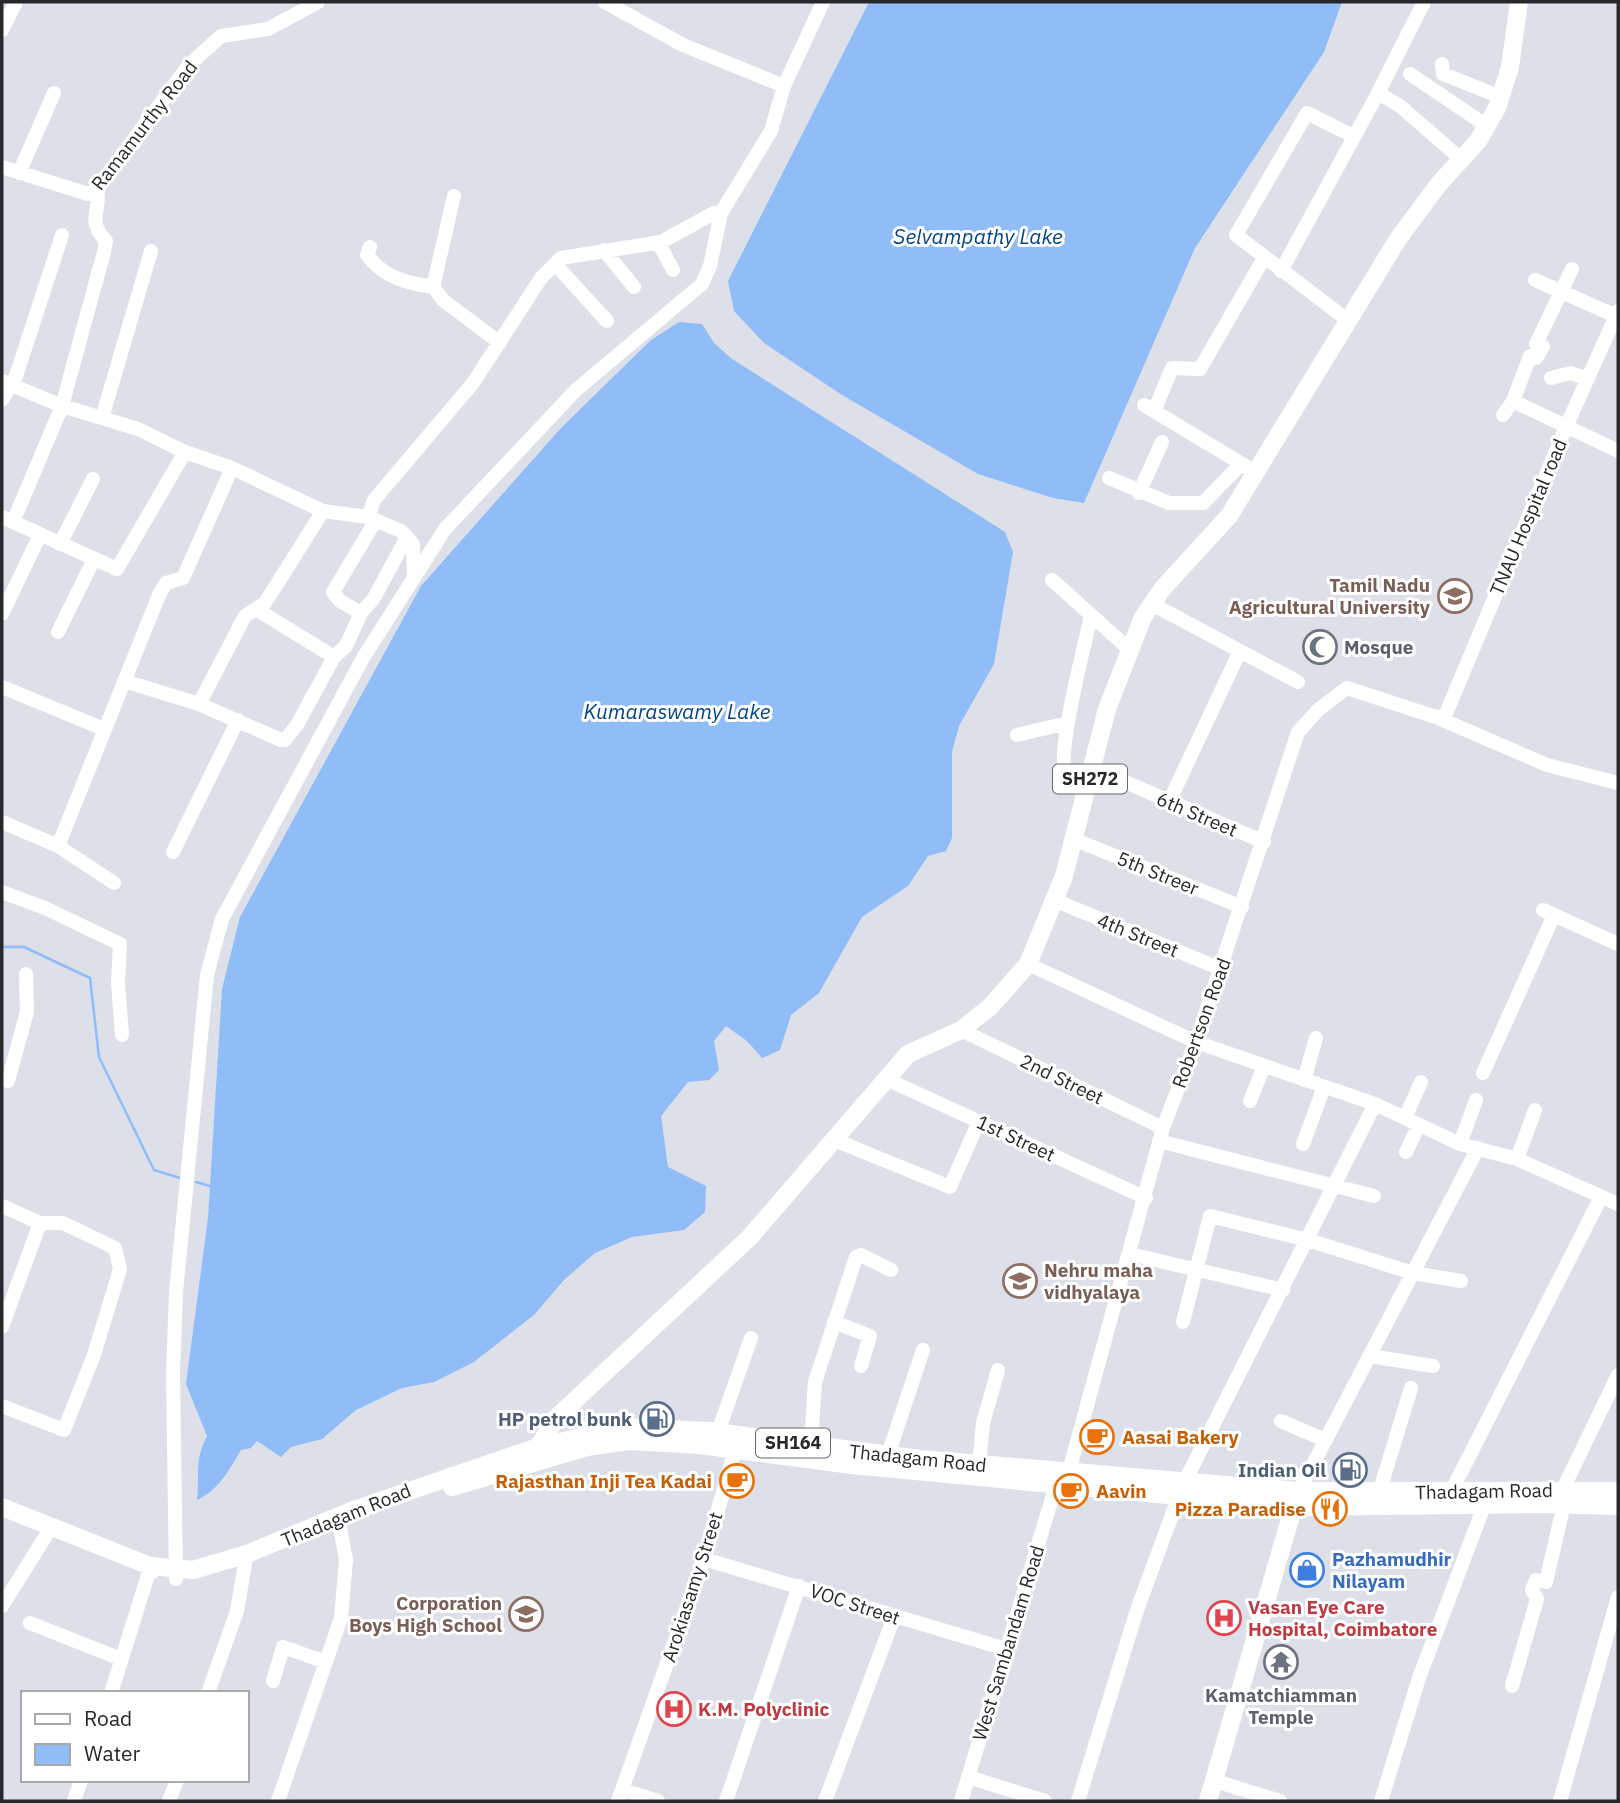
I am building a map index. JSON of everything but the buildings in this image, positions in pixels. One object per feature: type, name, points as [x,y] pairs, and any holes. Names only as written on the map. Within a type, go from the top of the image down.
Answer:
[{"type":"main road","name":"SH272","points":[[540,1453],[557,1417],[750,1237],[908,1054],[961,1030],[990,1007],[1028,964],[1054,900],[1086,794],[1107,709],[1129,649],[1152,604],[1229,516],[1248,468],[1398,239],[1487,126],[1501,97],[1510,67],[1519,2]]},
{"type":"main road","name":"Thadagam Road","points":[[2,1507],[165,1573],[212,1567],[351,1511],[624,1427],[718,1432],[888,1455],[1069,1471],[1182,1489]]},
{"type":"main road","name":"Thadagam Road","points":[[2,1517],[165,1573],[206,1577],[377,1511],[540,1453],[629,1441],[1056,1485],[1182,1489],[1296,1499],[1484,1506],[1618,1491]]},
{"type":"main road","name":"Thadagam Road","points":[[1296,1499],[1379,1493],[1451,1492],[1563,1497],[1618,1506]]},
{"type":"main road","points":[[1208,1801],[1296,1499]]},
{"type":"street","points":[[2,30],[16,2]]},
{"type":"street","name":"Ramamurthy Road","points":[[2,167],[80,194],[88,194],[97,189],[189,65],[221,36],[268,29],[318,2]]},
{"type":"street","points":[[606,2],[683,45],[784,86]]},
{"type":"street","points":[[112,1691],[121,1659],[165,1573],[176,1292],[207,975],[222,919],[363,658],[445,528],[576,390],[702,284],[710,266],[721,213],[771,131],[784,86],[822,2]]},
{"type":"street","points":[[1281,271],[1424,2]]},
{"type":"street","points":[[1442,64],[1443,74],[1501,97]]},
{"type":"street","points":[[1410,74],[1487,126]]},
{"type":"street","points":[[19,173],[54,93]]},
{"type":"street","points":[[1378,93],[1400,106],[1461,159]]},
{"type":"street","points":[[1346,319],[1237,235],[1307,113],[1353,136]]},
{"type":"street","points":[[97,189],[99,199],[93,216],[96,230],[106,242],[62,405],[7,520],[117,569],[185,452]]},
{"type":"street","points":[[433,287],[454,196]]},
{"type":"street","points":[[361,613],[341,601],[334,592],[372,519],[374,500],[473,383],[541,278],[561,258],[658,242],[714,213],[721,213]]},
{"type":"street","points":[[2,400],[5,383],[16,376],[62,235]]},
{"type":"street","points":[[658,242],[673,270]]},
{"type":"street","points":[[370,247],[366,255],[377,269],[409,284],[433,287],[443,300],[500,344]]},
{"type":"street","points":[[604,250],[634,287]]},
{"type":"street","points":[[102,418],[151,251]]},
{"type":"street","points":[[1109,478],[1139,493],[1169,503],[1203,503],[1248,468],[1149,408],[1172,368],[1200,369],[1264,258]]},
{"type":"street","points":[[555,264],[607,321]]},
{"type":"street","points":[[1503,415],[1513,401],[1530,356],[1536,358],[1543,347],[1536,344],[1572,269]]},
{"type":"street","points":[[1535,280],[1617,313]]},
{"type":"street","name":"TNAU Hospital road","points":[[1436,717],[1445,716],[1566,427],[1617,313]]},
{"type":"street","points":[[1551,378],[1571,373],[1588,379]]},
{"type":"street","points":[[5,383],[62,405],[138,429],[185,452],[232,468],[323,511],[372,519],[401,531],[413,544],[414,576]]},
{"type":"street","points":[[1513,401],[1618,451]]},
{"type":"street","points":[[1139,493],[1163,442]]},
{"type":"street","points":[[58,846],[159,595],[166,583],[183,578],[232,468]]},
{"type":"street","points":[[60,544],[93,479]]},
{"type":"street","points":[[199,704],[246,616],[265,603],[323,511]]},
{"type":"street","points":[[2,614],[40,535]]},
{"type":"street","points":[[124,681],[199,704],[285,740],[297,726],[333,658],[346,646],[361,613],[374,598],[407,537]]},
{"type":"street","points":[[58,632],[94,559]]},
{"type":"street","points":[[1052,580],[1129,649]]},
{"type":"street","points":[[1152,604],[1298,682]]},
{"type":"street","points":[[256,609],[333,658]]},
{"type":"street","points":[[1086,794],[1071,782],[1064,768],[1068,723],[1091,615]]},
{"type":"street","points":[[1169,802],[1240,651]]},
{"type":"street","points":[[2,687],[104,729]]},
{"type":"street","name":"Robertson Road","points":[[1069,1471],[1146,1198],[1161,1134],[1221,969],[1298,732],[1318,710],[1347,688],[1436,717]]},
{"type":"street","points":[[1436,717],[1547,765],[1618,783]]},
{"type":"street","points":[[173,852],[238,720]]},
{"type":"street","points":[[1017,735],[1068,723]]},
{"type":"street","name":"6th Street","points":[[1093,768],[1264,842]]},
{"type":"street","points":[[2,822],[58,846],[114,883]]},
{"type":"street","name":"5th Streer","points":[[1073,839],[1242,907]]},
{"type":"street","points":[[2,892],[46,908],[120,944],[118,983],[122,1035]]},
{"type":"street","name":"4th Street","points":[[1054,900],[1221,969]]},
{"type":"street","points":[[1483,1073],[1549,912],[1618,944]]},
{"type":"street","points":[[1028,964],[1196,1042],[1375,1104],[1460,1144],[1517,1160],[1618,1204]]},
{"type":"street","points":[[8,1080],[27,1012],[26,974]]},
{"type":"street","name":"2nd Street","points":[[961,1030],[1161,1134],[1374,1196]]},
{"type":"street","points":[[1304,1080],[1317,1038]]},
{"type":"street","points":[[2,1042],[17,1046]]},
{"type":"street","points":[[1250,1101],[1264,1066]]},
{"type":"street","name":"1st Street","points":[[886,1079],[1146,1198]]},
{"type":"street","points":[[1405,1118],[1421,1082]]},
{"type":"street","points":[[1303,1144],[1324,1087]]},
{"type":"street","points":[[1460,1144],[1476,1100]]},
{"type":"street","points":[[1078,1801],[1137,1609],[1182,1489],[1375,1104]]},
{"type":"street","points":[[1517,1160],[1535,1110]]},
{"type":"street","points":[[832,1139],[950,1187],[979,1121]]},
{"type":"street","points":[[1406,1152],[1419,1125]]},
{"type":"street","points":[[1296,1499],[1478,1148]]},
{"type":"street","points":[[1451,1492],[1601,1197]]},
{"type":"street","points":[[2,1206],[40,1223],[63,1223],[106,1242],[115,1248],[120,1269],[94,1355],[64,1430],[2,1406]]},
{"type":"street","points":[[1183,1322],[1210,1216],[1308,1240],[1413,1273],[1461,1281]]},
{"type":"street","points":[[2,1327],[40,1223]]},
{"type":"street","points":[[1130,1254],[1283,1290]]},
{"type":"street","points":[[811,1445],[815,1382],[858,1255],[891,1269]]},
{"type":"street","points":[[834,1322],[870,1336],[861,1366]]},
{"type":"street","points":[[718,1432],[751,1338]]},
{"type":"street","points":[[888,1455],[923,1350]]},
{"type":"street","points":[[1370,1356],[1433,1366]]},
{"type":"street","points":[[979,1465],[983,1423],[998,1370]]},
{"type":"street","points":[[1512,1686],[1537,1599],[1532,1590],[1536,1580],[1546,1583],[1563,1497],[1618,1375]]},
{"type":"street","points":[[1379,1493],[1411,1388]]},
{"type":"street","points":[[1281,1421],[1325,1440]]},
{"type":"street","name":"Arokiasamy Street","points":[[620,1796],[704,1559],[735,1450]]},
{"type":"street","points":[[1056,1485],[1069,1471]]},
{"type":"street","name":"West Sambandam Road","points":[[961,1801],[1056,1485]]},
{"type":"street","points":[[1381,1801],[1419,1678],[1484,1506]]},
{"type":"street","points":[[278,1801],[341,1618],[346,1560],[340,1527]]},
{"type":"street","points":[[2,1606],[47,1534]]},
{"type":"street","name":"VOC Street","points":[[704,1559],[1006,1649]]},
{"type":"street","points":[[209,1691],[237,1611],[245,1564]]},
{"type":"street","points":[[726,1801],[799,1586]]},
{"type":"street","points":[[1560,1801],[1612,1645],[1618,1597]]},
{"type":"street","points":[[825,1801],[894,1617]]},
{"type":"street","points":[[30,1623],[121,1659]]},
{"type":"street","points":[[273,1681],[283,1647],[326,1662]]},
{"type":"street","points":[[968,1777],[1045,1801]]},
{"type":"street","points":[[1215,1781],[1280,1801]]},
{"type":"street","points":[[74,1801],[80,1782]]},
{"type":"street","points":[[169,1801],[176,1782]]},
{"type":"street","points":[[620,1796],[658,1801]]},
{"type":"water","name":"Selvampathy Lake","points":[[869,2],[1342,2],[1324,52],[1195,248],[1084,503],[1053,498],[978,474],[842,395],[764,343],[734,311],[728,281]]},
{"type":"water","name":"Kumaraswamy Lake","points":[[679,322],[702,324],[714,343],[732,359],[1005,532],[1013,552],[994,664],[959,726],[952,752],[952,838],[946,851],[928,856],[908,886],[862,917],[819,993],[791,1015],[780,1050],[762,1058],[747,1041],[726,1026],[714,1041],[719,1070],[709,1080],[688,1082],[661,1116],[668,1167],[706,1186],[705,1212],[684,1230],[632,1237],[595,1253],[564,1280],[534,1315],[474,1362],[434,1382],[402,1388],[356,1410],[322,1439],[291,1447],[281,1457],[257,1441],[251,1448],[241,1450],[217,1485],[197,1500],[199,1460],[207,1436],[186,1384],[208,1218],[222,989],[240,917],[421,586],[561,428],[651,340]]},
{"type":"waterway","points":[[2,947],[24,947],[90,978],[99,1057],[154,1170],[180,1178]]},
{"type":"waterway","points":[[196,1182],[213,1187]]},
{"type":"place","name":"Tamil Nadu Agricultural University","points":[[1455,596]]},
{"type":"place","name":"Mosque","points":[[1320,647]]},
{"type":"place","name":"Nehru maha vidhyalaya","points":[[1020,1281]]},
{"type":"place","name":"HP petrol bunk","points":[[657,1419]]},
{"type":"place","name":"Aasai Bakery","points":[[1097,1437]]},
{"type":"place","name":"Indian Oil","points":[[1350,1470]]},
{"type":"place","name":"Rajasthan Inji Tea Kadai","points":[[737,1481]]},
{"type":"place","name":"Aavin","points":[[1071,1491]]},
{"type":"place","name":"Pizza Paradise","points":[[1330,1509]]},
{"type":"place","name":"Pazhamudhir Nilayam","points":[[1307,1570]]},
{"type":"place","name":"Corporation Boys High School","points":[[526,1614]]},
{"type":"place","name":"Vasan Eye Care Hospital, Coimbatore","points":[[1224,1618]]},
{"type":"place","name":"Kamatchiamman Temple","points":[[1281,1662]]},
{"type":"place","name":"K.M. Polyclinic","points":[[674,1709]]}]
